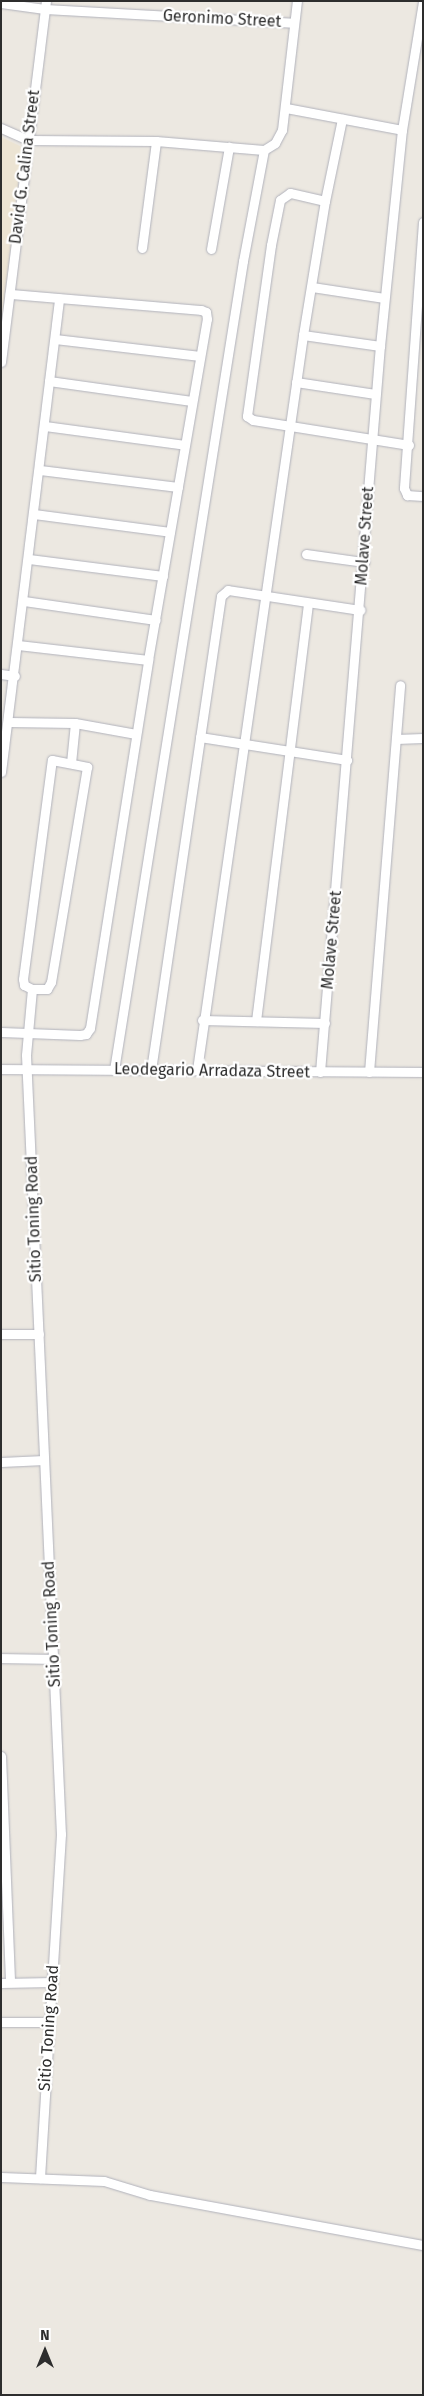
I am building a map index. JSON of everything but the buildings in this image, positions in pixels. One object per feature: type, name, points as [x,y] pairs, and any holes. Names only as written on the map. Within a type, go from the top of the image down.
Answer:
[{"type":"street","points":[[114,1070],[242,271],[264,150],[279,138],[286,108],[293,23],[297,1]]},
{"type":"street","name":"Molave Street","points":[[320,1072],[364,562],[375,394],[384,298],[402,130],[423,2]]},
{"type":"street","name":"Geronimo Street","points":[[1,3],[293,23]]},
{"type":"street","name":"David G. Calina Street","points":[[1,362],[45,5]]},
{"type":"street","points":[[286,108],[402,130]]},
{"type":"street","points":[[197,1070],[202,1020],[289,426],[312,288],[324,201],[342,119]]},
{"type":"street","points":[[1,128],[28,140],[156,142],[264,150]]},
{"type":"street","points":[[142,248],[156,142]]},
{"type":"street","points":[[211,249],[229,147]]},
{"type":"street","points":[[324,201],[285,194],[280,200],[271,245],[247,412],[253,420],[372,441],[409,445]]},
{"type":"street","points":[[423,222],[409,445],[404,491],[423,496]]},
{"type":"street","points":[[312,288],[384,298]]},
{"type":"street","points":[[1,1032],[80,1035],[86,1034],[90,1028],[148,660],[207,319],[206,312],[201,310],[10,294]]},
{"type":"street","points":[[1,772],[24,601],[59,299]]},
{"type":"street","points":[[303,335],[380,346]]},
{"type":"street","points":[[55,339],[200,356]]},
{"type":"street","points":[[49,381],[192,401]]},
{"type":"street","points":[[296,382],[375,394]]},
{"type":"street","points":[[44,426],[185,445]]},
{"type":"street","points":[[40,470],[178,487]]},
{"type":"street","points":[[34,514],[170,532]]},
{"type":"street","points":[[306,554],[364,562]]},
{"type":"street","points":[[29,559],[163,576]]},
{"type":"street","points":[[150,1070],[221,596],[228,590],[308,604],[360,610]]},
{"type":"street","points":[[24,601],[156,620]]},
{"type":"street","points":[[256,1021],[292,752],[298,677],[308,604]]},
{"type":"street","points":[[18,645],[148,660]]},
{"type":"street","points":[[1,674],[14,679]]},
{"type":"street","points":[[1,680],[14,679]]},
{"type":"street","points":[[369,1072],[400,685]]},
{"type":"street","points":[[9,722],[75,723],[136,734]]},
{"type":"street","points":[[72,763],[75,723]]},
{"type":"street","points":[[200,738],[347,760]]},
{"type":"street","points":[[396,739],[423,738]]},
{"type":"street","points":[[52,760],[87,767],[58,944],[49,987],[32,989],[24,985],[23,979],[52,760]]},
{"type":"street","name":"Sitio Toning Road","points":[[32,989],[26,1034],[61,1834],[53,1982],[48,2022],[40,2178]]},
{"type":"street","points":[[202,1020],[324,1022]]},
{"type":"street","name":"Leodegario Arradaza Street","points":[[1,1069],[423,1072]]},
{"type":"street","points":[[1,1334],[39,1334]]},
{"type":"street","points":[[1,1462],[44,1460]]},
{"type":"street","points":[[1,1658],[53,1659]]},
{"type":"street","points":[[1,1756],[5,1983],[53,1982]]},
{"type":"street","points":[[1,2022],[48,2022]]},
{"type":"street","points":[[1,2177],[104,2181],[150,2195],[423,2245]]},
{"type":"shaded area","points":[[1,137],[20,146],[22,152],[1,329]]}]
